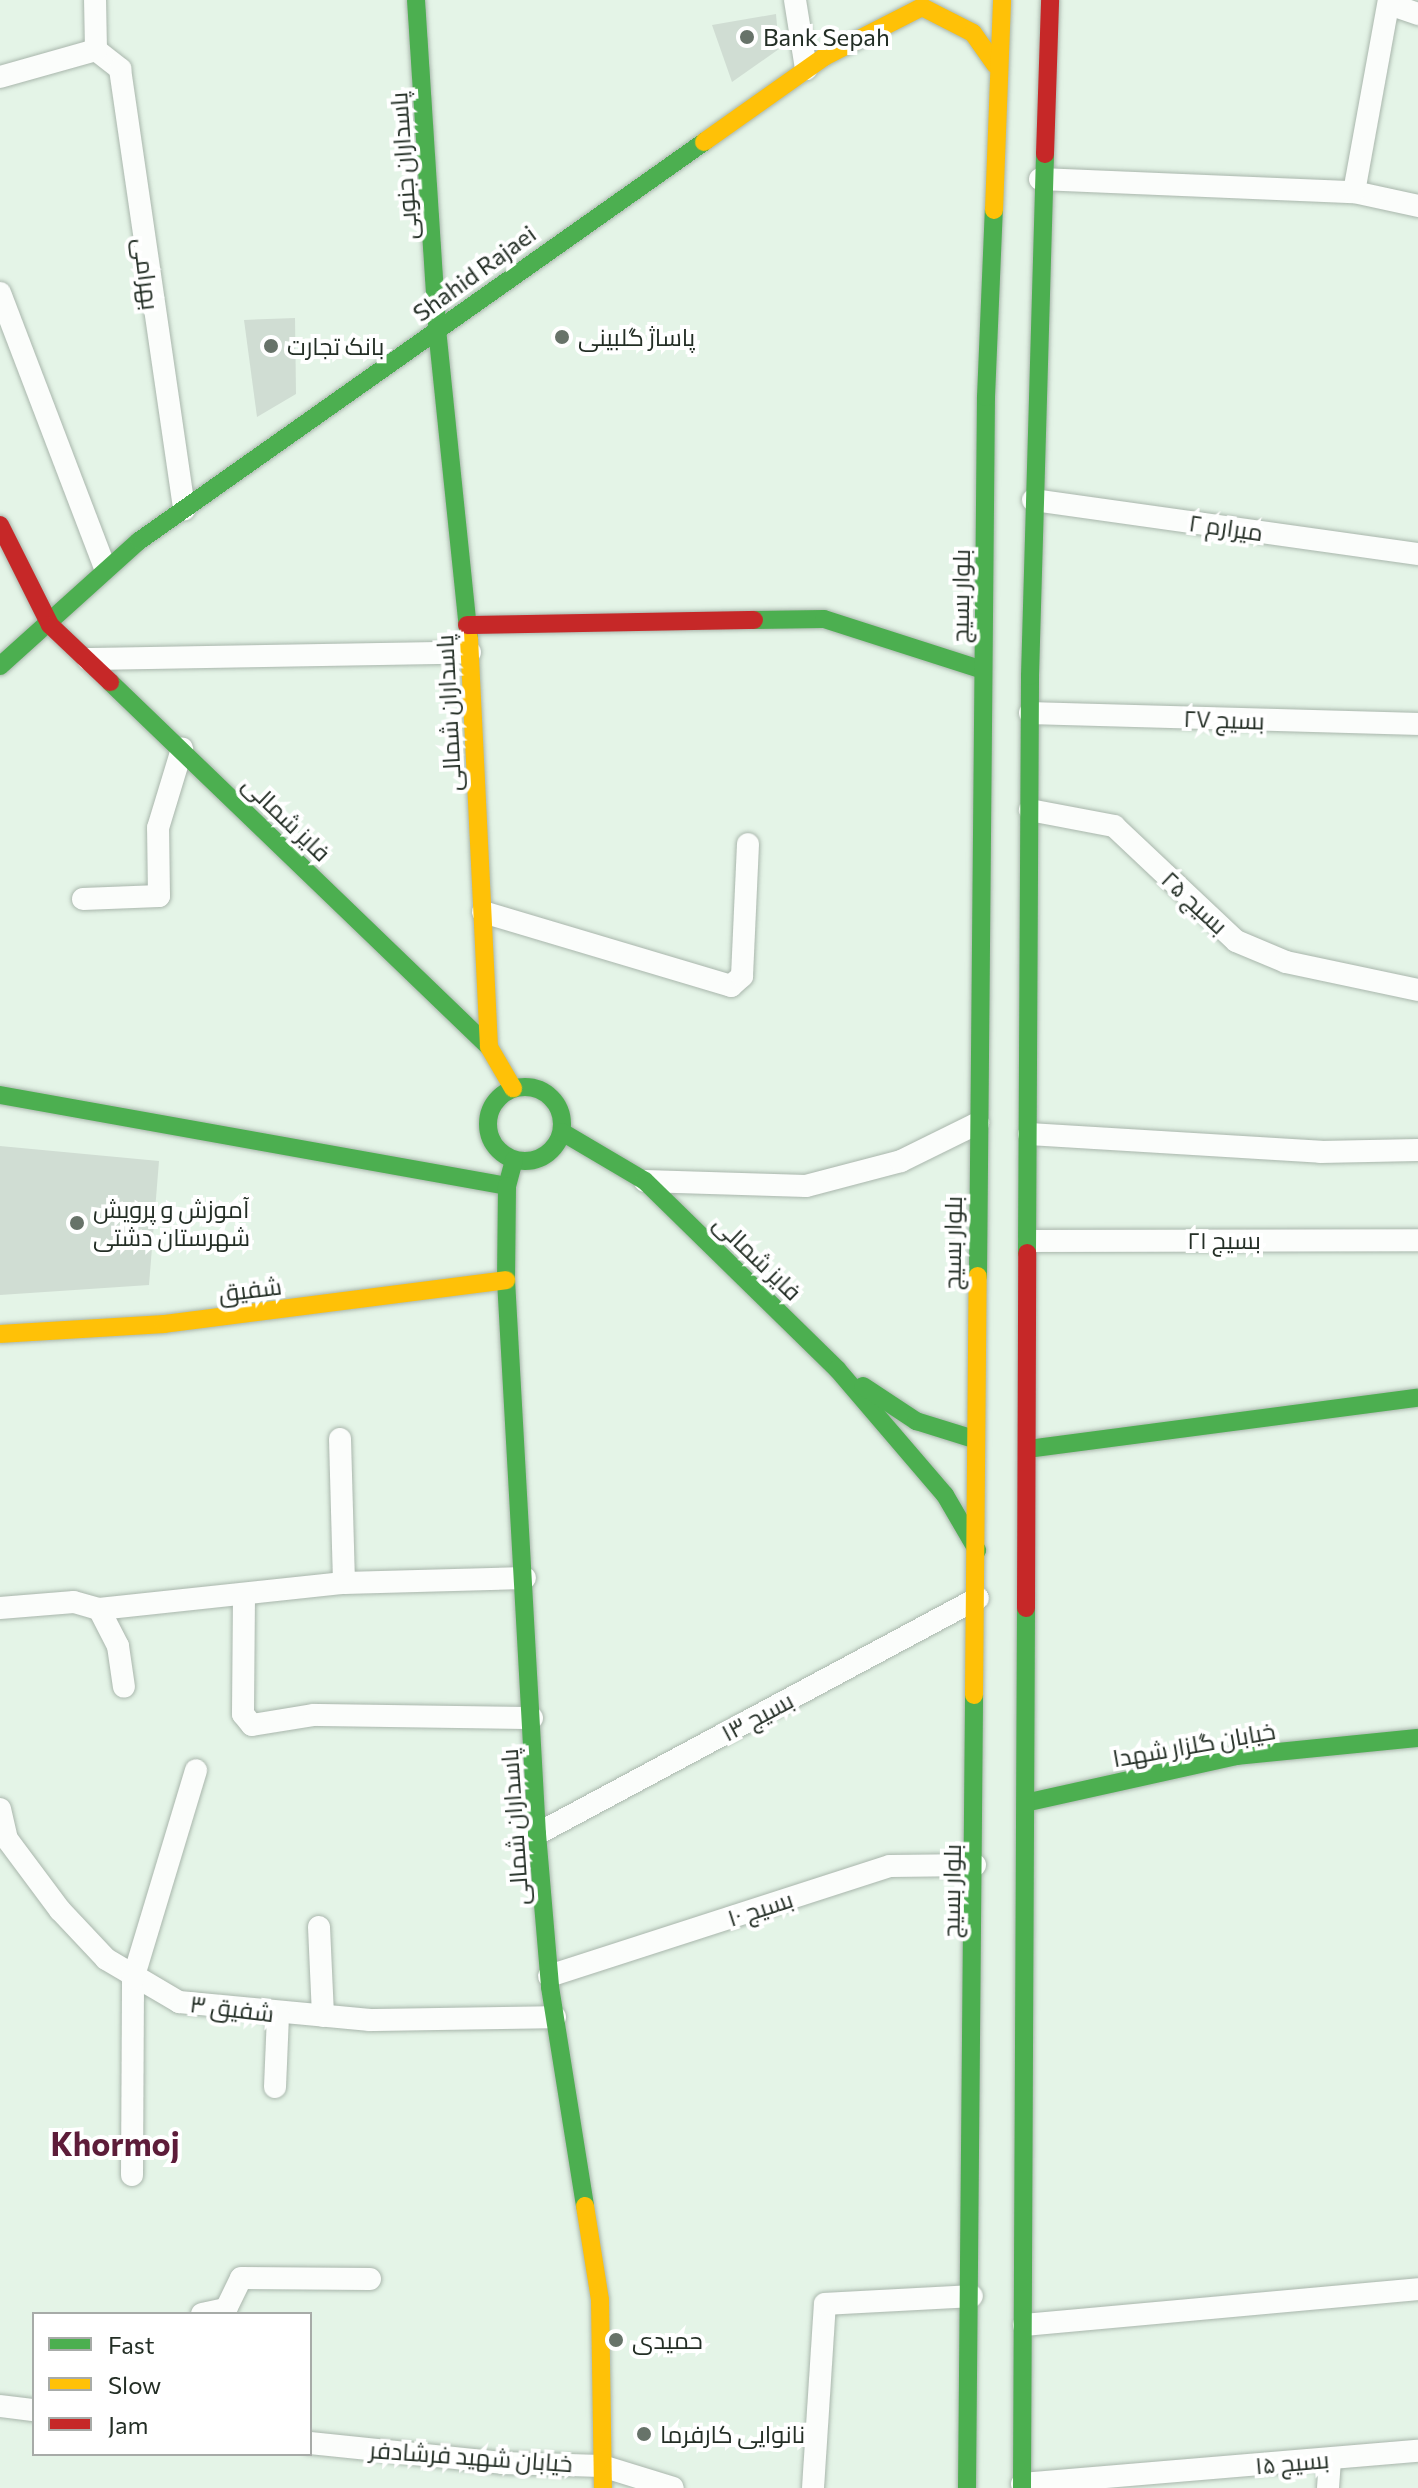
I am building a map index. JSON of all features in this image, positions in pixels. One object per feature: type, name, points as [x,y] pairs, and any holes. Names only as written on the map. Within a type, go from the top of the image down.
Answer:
[{"type":"main road","name":"پاسداران جنوبی","points":[[416,0],[437,329]]},
{"type":"main road","name":"بلوار بسیج","points":[[967,2488],[972,2296],[978,1598],[974,1439],[983,670],[995,65],[1002,0]]},
{"type":"main road","points":[[1022,2486],[1029,1802],[1030,713],[1040,179],[1050,0]]},
{"type":"main road","name":"Shahid Rajaei","points":[[0,666],[50,625],[105,568],[184,509],[806,69],[922,7],[973,33],[995,65]]},
{"type":"main road","name":"پاسداران شمالی","points":[[437,329],[470,652],[489,1047],[513,1088]]},
{"type":"main road","points":[[0,525],[28,588]]},
{"type":"main road","points":[[0,556],[28,588]]},
{"type":"main road","name":"فایز شمالی","points":[[28,588],[50,625],[489,1047]]},
{"type":"main road","points":[[467,625],[824,619],[983,670]]},
{"type":"main road","points":[[979,1029],[1029,1031]]},
{"type":"main road","points":[[513,1088],[544,1091],[562,1116],[562,1132],[544,1157],[514,1160],[491,1140],[487,1124],[490,1109],[513,1088]]},
{"type":"main road","points":[[0,1095],[507,1186]]},
{"type":"main road","name":"فایز شمالی","points":[[562,1132],[645,1181],[837,1369],[945,1495],[978,1553]]},
{"type":"main road","name":"پاسداران شمالی","points":[[514,1160],[507,1186],[506,1280],[537,1834],[549,1976],[600,2300],[602,2477]]},
{"type":"main road","name":"شفیق","points":[[0,1334],[164,1324],[506,1280]]},
{"type":"main road","name":"فایز شمالی","points":[[837,1369],[916,1421],[974,1439],[1028,1449],[1418,1398]]},
{"type":"main road","name":"خیابان گلزار شهدا","points":[[1029,1802],[1237,1756],[1418,1738]]},
{"type":"street","points":[[0,77],[96,50],[95,0]]},
{"type":"street","points":[[795,0],[806,69]]},
{"type":"street","points":[[1354,192],[1389,2],[1418,14]]},
{"type":"street","name":"بهرامی","points":[[96,50],[120,69],[184,509]]},
{"type":"street","points":[[1040,179],[1354,192],[1418,206]]},
{"type":"street","points":[[0,293],[105,568]]},
{"type":"street","name":"میرارم ۲","points":[[1033,500],[1418,554]]},
{"type":"street","points":[[88,659],[470,652]]},
{"type":"street","name":"بسیج ۲۷","points":[[1030,713],[1418,724]]},
{"type":"street","points":[[83,899],[159,896],[158,828],[182,749]]},
{"type":"street","name":"بسیج ۲۵","points":[[1030,810],[1114,826],[1236,941],[1286,962],[1418,990]]},
{"type":"street","points":[[483,912],[731,986],[742,976],[748,844]]},
{"type":"street","points":[[645,1181],[806,1186],[901,1161],[978,1123]]},
{"type":"street","points":[[1029,1134],[1320,1152],[1418,1150]]},
{"type":"street","name":"بسیج ۲۱","points":[[1029,1241],[1418,1240]]},
{"type":"street","points":[[340,1439],[344,1583]]},
{"type":"street","points":[[0,1608],[74,1602],[99,1609],[344,1583],[525,1578]]},
{"type":"street","points":[[244,1596],[243,1714],[252,1725],[314,1715],[532,1718]]},
{"type":"street","name":"بسیج ۱۳","points":[[537,1834],[978,1598]]},
{"type":"street","points":[[99,1609],[118,1646],[124,1687]]},
{"type":"street","points":[[132,2175],[133,1979],[196,1770]]},
{"type":"street","name":"شفیق ۳","points":[[0,1809],[7,1839],[60,1910],[133,1979],[179,2002],[323,2016],[555,2017]]},
{"type":"street","name":"بسیج ۱۰","points":[[549,1976],[890,1866],[975,1865]]},
{"type":"street","points":[[319,1927],[323,2016]]},
{"type":"street","points":[[275,2087],[278,2014]]},
{"type":"street","points":[[212,2312],[226,2309],[241,2278],[370,2279]]},
{"type":"street","points":[[1024,2325],[1418,2289]]},
{"type":"street","points":[[813,2488],[825,2304],[972,2296]]},
{"type":"street","points":[[0,2406],[32,2410]]},
{"type":"street","name":"خیابان شهید فرشادفر","points":[[312,2443],[602,2477],[632,2473],[673,2488]]},
{"type":"street","name":"بسیج ۱۵","points":[[1022,2486],[1418,2451]]},
{"type":"street","points":[[1328,2488],[1330,2459]]},
{"type":"building","name":"Bank Sepah","points":[[776,14],[779,49],[732,82],[712,25]]},
{"type":"building","name":"بانک تجارت","points":[[295,318],[296,394],[257,417],[244,320]]},
{"type":"building","name":"آموزش و پرویش شهرستان دشتی","points":[[0,1146],[159,1161],[149,1285],[0,1295]]},
{"type":"traffic: fast","points":[[416,0],[437,329],[469,638]]},
{"type":"traffic: fast","points":[[0,666],[139,541],[704,142]]},
{"type":"traffic: fast","points":[[1027,1253],[1030,676],[1045,154]]},
{"type":"traffic: fast","points":[[978,1276],[986,397],[994,210]]},
{"type":"traffic: fast","points":[[754,620],[824,619],[983,670]]},
{"type":"traffic: fast","points":[[110,682],[489,1047]]},
{"type":"traffic: fast","points":[[518,1087],[532,1087],[546,1093],[556,1103],[562,1124],[556,1145],[546,1155],[532,1161],[518,1161],[504,1155],[494,1145],[488,1131],[488,1117],[494,1103],[504,1093],[518,1087]]},
{"type":"traffic: fast","points":[[0,1095],[507,1186]]},
{"type":"traffic: fast","points":[[562,1132],[645,1181],[837,1369],[945,1495],[977,1550]]},
{"type":"traffic: fast","points":[[514,1160],[507,1186],[506,1280],[537,1834],[550,1987],[585,2206]]},
{"type":"traffic: fast","points":[[863,1386],[916,1421],[974,1439]]},
{"type":"traffic: fast","points":[[1028,1449],[1418,1398]]},
{"type":"traffic: fast","points":[[1022,2488],[1026,1608]]},
{"type":"traffic: fast","points":[[967,2488],[974,1695]]},
{"type":"traffic: fast","points":[[1029,1802],[1237,1756],[1418,1738]]},
{"type":"traffic: slow","points":[[994,210],[1002,0]]},
{"type":"traffic: slow","points":[[704,142],[824,57],[922,7],[973,33],[995,65]]},
{"type":"traffic: slow","points":[[469,638],[489,1047],[513,1088]]},
{"type":"traffic: slow","points":[[974,1695],[978,1276]]},
{"type":"traffic: slow","points":[[0,1334],[164,1324],[506,1280]]},
{"type":"traffic: slow","points":[[585,2206],[600,2300],[603,2488]]},
{"type":"traffic: jam","points":[[1045,154],[1050,0]]},
{"type":"traffic: jam","points":[[0,525],[50,625],[110,682]]},
{"type":"traffic: jam","points":[[467,625],[754,620]]},
{"type":"traffic: jam","points":[[1026,1608],[1027,1253]]},
{"type":"place","name":"Bank Sepah","points":[[747,37]]},
{"type":"place","name":"پاساژ گلبینی","points":[[562,337]]},
{"type":"place","name":"بانک تجارت","points":[[271,346]]},
{"type":"place","name":"آموزش و پرویش شهرستان دشتی","points":[[77,1223]]},
{"type":"place","name":"حمیدی","points":[[616,2340]]},
{"type":"place","name":"نانوایی کارفرما","points":[[644,2434]]},
{"type":"district","name":"Khormoj","points":[[115,2143]]}]
